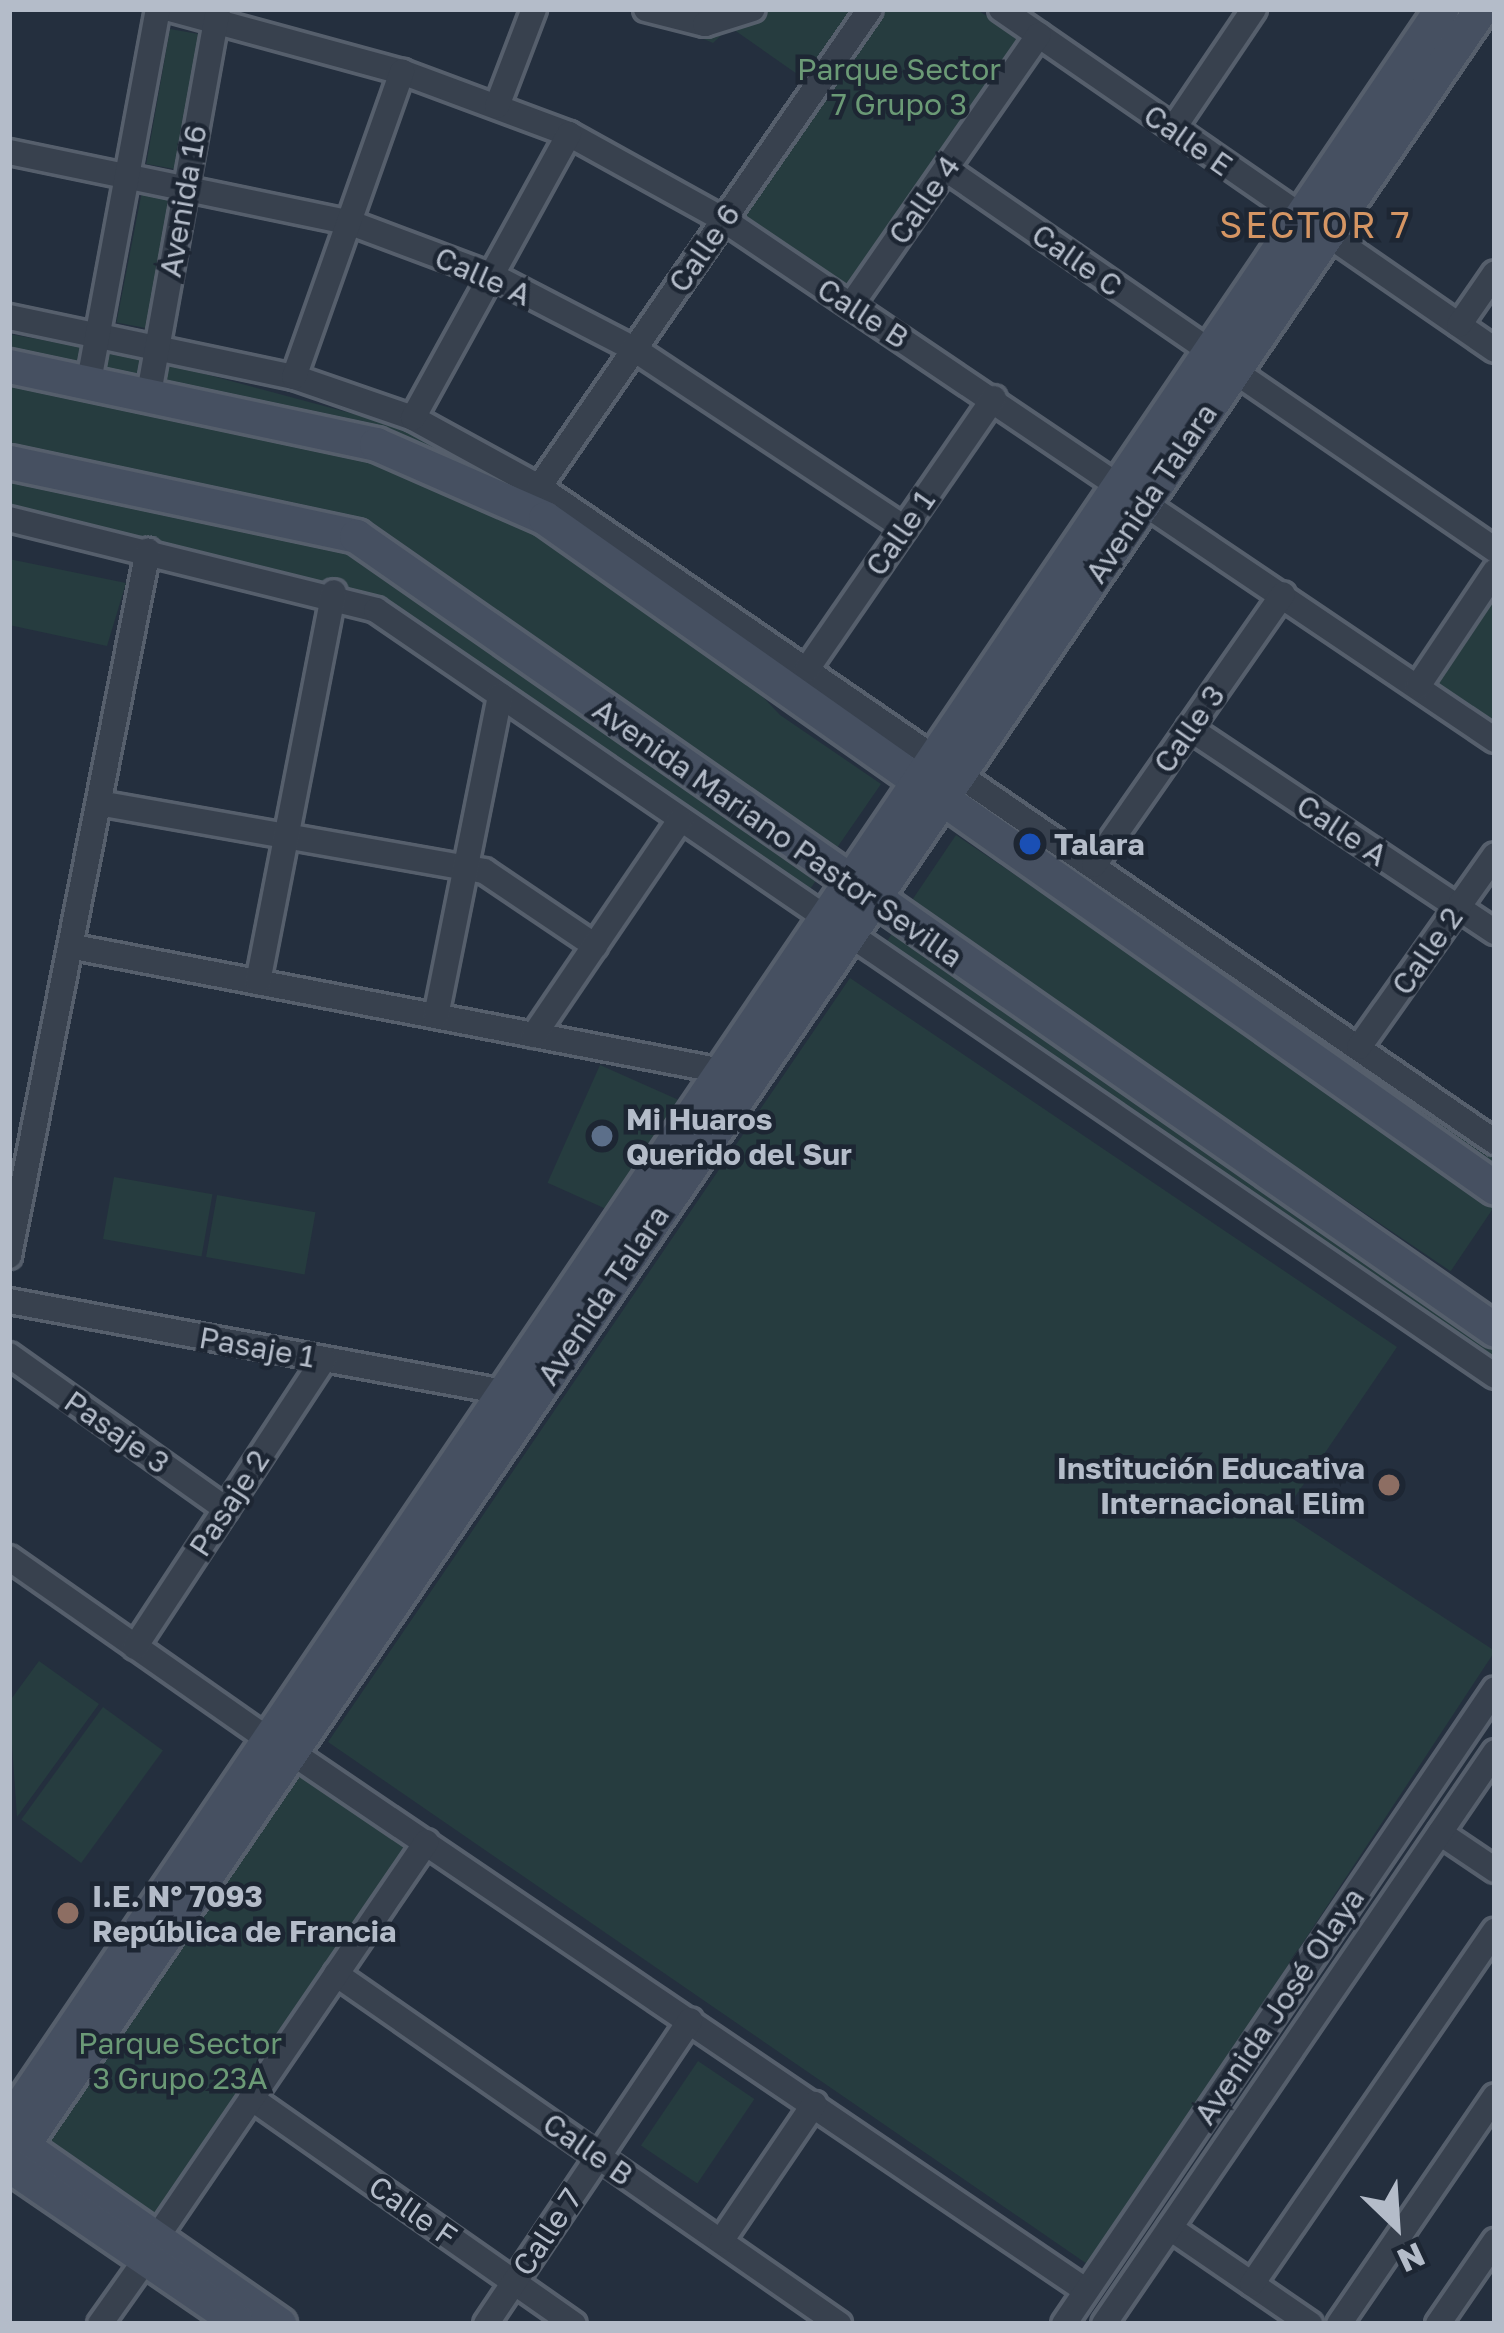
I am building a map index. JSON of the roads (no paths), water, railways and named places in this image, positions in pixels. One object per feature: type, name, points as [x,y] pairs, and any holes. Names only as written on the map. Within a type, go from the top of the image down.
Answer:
[{"type":"street","name":"Avenida 16","points":[[89,381],[158,9]]},
{"type":"street","name":"Calle B","points":[[170,9],[217,14],[497,106],[568,134],[724,220],[1135,490],[1495,740]]},
{"type":"street","points":[[497,106],[534,9]]},
{"type":"street","points":[[646,9],[705,24],[753,9]]},
{"type":"street","name":"Calle 6","points":[[539,487],[870,9]]},
{"type":"street","name":"Calle E","points":[[1001,9],[1495,350]]},
{"type":"street","points":[[1173,129],[1254,9]]},
{"type":"street","name":"Avenida Talara","points":[[1313,227],[1441,9]]},
{"type":"street","name":"Avenida Talara","points":[[12,2147],[279,1745],[1313,227],[1481,9]]},
{"type":"street","name":"Avenida 16","points":[[149,393],[217,14]]},
{"type":"street","name":"Calle 4","points":[[851,305],[1039,35]]},
{"type":"street","points":[[294,377],[402,72]]},
{"type":"street","points":[[413,418],[568,134]]},
{"type":"street","name":"Calle A","points":[[9,152],[186,184],[351,223],[493,276],[634,350],[904,528]]},
{"type":"street","name":"Calle C","points":[[946,169],[1495,550]]},
{"type":"street","points":[[1459,325],[1495,273]]},
{"type":"street","points":[[9,317],[98,332],[294,377],[413,418],[539,487],[1495,1142]]},
{"type":"street","points":[[9,366],[376,444],[488,487],[928,798],[1495,1188]]},
{"type":"street","name":"Calle 1","points":[[807,669],[994,398]]},
{"type":"street","name":"Avenida Mariano Pastor Sevilla","points":[[9,462],[356,536],[1495,1330]]},
{"type":"street","name":"Avenida Mariano Pastor Sevilla","points":[[9,519],[334,592],[500,695],[1495,1376]]},
{"type":"street","points":[[9,1256],[104,804],[148,551]]},
{"type":"street","points":[[1418,686],[1495,571]]},
{"type":"street","points":[[259,982],[334,592]]},
{"type":"street","name":"Calle 3","points":[[1094,865],[1283,593]]},
{"type":"street","points":[[436,1016],[461,867],[500,695]]},
{"type":"street","name":"Calle A","points":[[1189,728],[1495,932]]},
{"type":"street","points":[[104,804],[461,867],[595,946]]},
{"type":"street","points":[[534,1035],[680,820]]},
{"type":"street","name":"Calle 2","points":[[1359,1048],[1495,855]]},
{"type":"street","name":"Avenida Talara","points":[[279,1745],[504,1392],[722,1071],[839,925]]},
{"type":"street","points":[[74,947],[722,1071]]},
{"type":"street","name":"Pasaje 1","points":[[9,1301],[504,1392]]},
{"type":"street","name":"Pasaje 3","points":[[9,1355],[226,1509]]},
{"type":"street","name":"Pasaje 2","points":[[135,1647],[324,1359]]},
{"type":"street","points":[[9,1558],[1085,2290]]},
{"type":"street","name":"Avenida José Olaya","points":[[1064,2324],[1495,1689]]},
{"type":"street","name":"Avenida José Olaya","points":[[1114,2321],[1170,2228],[1495,1752]]},
{"type":"street","points":[[1440,1833],[1495,1870]]},
{"type":"street","points":[[100,2324],[426,1842]]},
{"type":"street","points":[[1252,2284],[1495,1930]]},
{"type":"street","name":"Calle B","points":[[336,1974],[839,2324]]},
{"type":"street","name":"Calle 7","points":[[486,2324],[689,2020]]},
{"type":"street","points":[[1339,2324],[1495,2096]]},
{"type":"street","name":"Calle F","points":[[251,2098],[574,2324]]},
{"type":"street","points":[[1215,2101],[1243,2120]]},
{"type":"street","points":[[721,2241],[814,2104]]},
{"type":"street","points":[[12,2147],[151,2248],[241,2324]]},
{"type":"street","points":[[1170,2228],[1310,2324]]},
{"type":"street","points":[[1438,2324],[1495,2241]]},
{"type":"street","points":[[151,2248],[279,2324]]},
{"type":"place","name":"Talara","points":[[1030,844]]},
{"type":"place","name":"Mi Huaros Querido del Sur","points":[[602,1136]]},
{"type":"place","name":"Institución Educativa Internacional Elim","points":[[1389,1485]]},
{"type":"place","name":"I.E. N° 7093 República de Francia","points":[[68,1913]]},
{"type":"district","name":"SECTOR 7","points":[[1316,225]]},
{"type":"park label","name":"Parque Sector 7 Grupo 3","points":[[899,86]]},
{"type":"park label","name":"Parque Sector 3 Grupo 23A","points":[[180,2060]]}]
